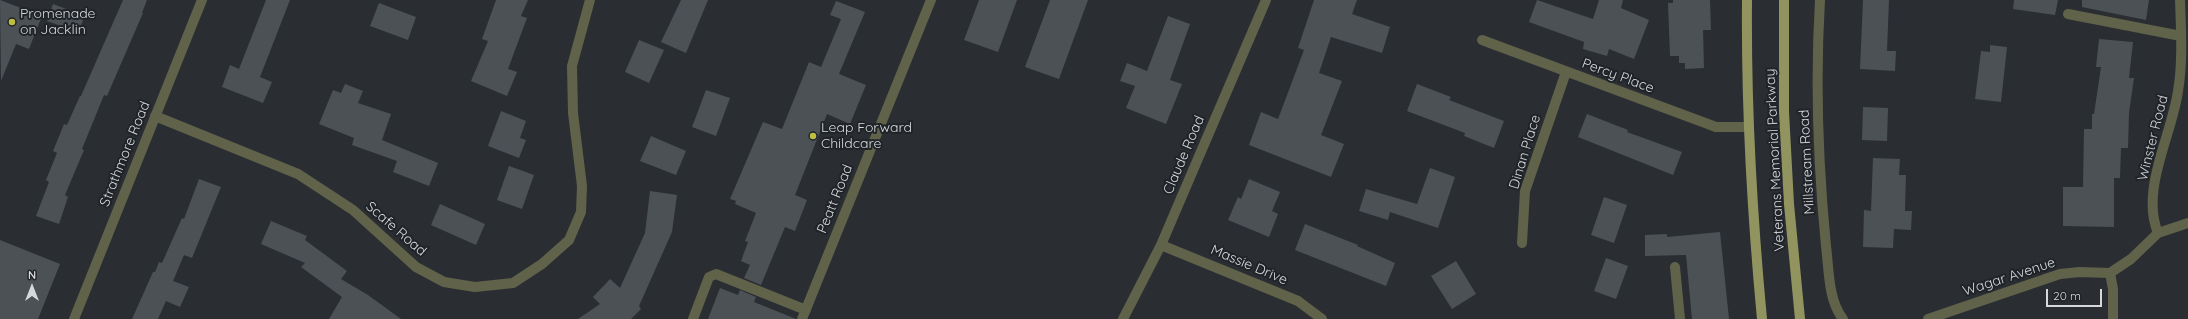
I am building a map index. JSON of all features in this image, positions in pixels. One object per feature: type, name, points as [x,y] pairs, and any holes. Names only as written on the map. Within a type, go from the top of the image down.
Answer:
[{"type":"main road","name":"Veterans Memorial Parkway","points":[[1747,0],[1748,127],[1752,207],[1762,319]]},
{"type":"main road","name":"Veterans Memorial Parkway","points":[[1784,0],[1784,112],[1789,204],[1800,319]]},
{"type":"street","name":"Strathmore Road","points":[[74,319],[202,0]]},
{"type":"street","name":"Scafe Road","points":[[155,116],[298,174],[353,210],[416,267],[444,282],[475,287],[513,283],[542,264],[569,240],[581,212],[582,186],[573,113],[572,66],[590,0]]},
{"type":"street","name":"Peatt Road","points":[[804,314],[931,0]]},
{"type":"street","name":"Claude Road","points":[[1123,319],[1162,245],[1266,0]]},
{"type":"street","name":"Millstream Road","points":[[1820,0],[1818,135],[1821,199],[1830,277],[1835,303],[1843,319]]},
{"type":"street","name":"Winster Road","points":[[2158,233],[2153,221],[2154,187],[2158,167],[2175,112],[2179,89],[2181,36],[2180,0]]},
{"type":"street","points":[[2068,14],[2181,36]]},
{"type":"street","name":"Percy Place","points":[[1482,40],[1716,127],[1748,127]]},
{"type":"street","name":"Dinan Place","points":[[1522,243],[1526,191],[1566,72]]},
{"type":"street","points":[[2113,319],[2113,289],[2110,273],[2131,259],[2158,233],[2188,223]]},
{"type":"street","name":"Massie Drive","points":[[1162,245],[1298,301],[1322,319]]},
{"type":"street","points":[[1675,267],[1680,319]]},
{"type":"street","name":"Wagar Avenue","points":[[1928,319],[2060,274],[2080,272],[2110,273]]},
{"type":"street","points":[[693,319],[709,278],[716,274],[804,314]]},
{"type":"building","name":"Promenade on Jacklin","points":[[0,0],[42,16],[29,49],[16,44],[1,81]]},
{"type":"building","points":[[123,0],[147,0],[143,13],[107,96],[104,95],[82,149],[84,150],[65,195],[68,197],[59,224],[36,216],[49,182],[46,180],[57,153],[53,151],[64,124],[67,125],[81,96]]},
{"type":"building","points":[[266,0],[290,0],[260,77],[272,82],[263,103],[222,87],[230,65],[239,69]]},
{"type":"building","points":[[496,0],[528,0],[521,16],[527,18],[508,69],[517,72],[507,96],[471,81],[488,41],[482,39]]},
{"type":"building","points":[[681,0],[708,0],[686,53],[661,42]]},
{"type":"building","points":[[979,0],[1017,0],[998,52],[964,40]]},
{"type":"building","points":[[1050,0],[1088,0],[1059,79],[1025,67]]},
{"type":"building","points":[[1314,0],[1357,0],[1352,14],[1390,27],[1382,53],[1331,37],[1319,73],[1342,81],[1321,135],[1344,144],[1331,177],[1249,145],[1261,112],[1278,119],[1304,50],[1298,48]]},
{"type":"building","points":[[1537,0],[1593,19],[1599,0],[1623,0],[1621,8],[1649,20],[1634,59],[1609,49],[1607,56],[1583,49],[1584,42],[1529,22]]},
{"type":"building","points":[[1673,0],[1710,0],[1711,30],[1703,30],[1704,68],[1685,69],[1685,63],[1679,63],[1679,56],[1670,56],[1668,3],[1673,3]]},
{"type":"building","points":[[1863,0],[1889,0],[1887,51],[1896,51],[1895,71],[1860,69]]},
{"type":"building","points":[[2014,0],[2058,0],[2055,15],[2013,9]]},
{"type":"building","points":[[2082,0],[2149,0],[2146,20],[2082,7]]},
{"type":"building","points":[[836,1],[865,12],[839,74],[866,85],[850,124],[827,114],[795,195],[807,200],[795,231],[785,227],[761,285],[744,278],[750,265],[741,261],[748,242],[745,241],[756,213],[735,204],[736,201],[730,199],[763,122],[782,129],[809,62],[821,67],[841,19],[830,15]]},
{"type":"building","points":[[379,3],[416,17],[408,40],[370,26]]},
{"type":"building","points":[[53,4],[85,16],[78,32],[47,21]]},
{"type":"building","points":[[1168,16],[1190,24],[1170,80],[1182,84],[1166,124],[1126,108],[1135,86],[1120,81],[1127,63],[1147,71]]},
{"type":"building","points":[[2099,39],[2133,42],[2129,78],[2134,78],[2129,113],[2128,148],[2121,148],[2120,178],[2114,178],[2114,227],[2063,226],[2063,187],[2083,187],[2084,129],[2092,129],[2092,114],[2094,114],[2101,67],[2096,67]]},
{"type":"building","points":[[639,40],[664,50],[649,83],[625,72]]},
{"type":"building","points":[[1990,45],[2007,47],[2001,102],[1975,99],[1981,51],[1990,52]]},
{"type":"building","points":[[345,84],[363,91],[358,103],[391,114],[382,140],[438,163],[429,186],[393,172],[397,161],[352,145],[354,138],[319,124],[333,90],[341,93]]},
{"type":"building","points":[[1417,84],[1451,97],[1449,100],[1504,121],[1494,148],[1464,136],[1465,133],[1407,111]]},
{"type":"building","points":[[706,90],[730,98],[716,136],[692,127]]},
{"type":"building","points":[[1863,107],[1888,108],[1887,141],[1862,140]]},
{"type":"building","points":[[501,111],[526,121],[520,138],[526,140],[519,158],[488,146]]},
{"type":"building","points":[[1587,114],[1628,130],[1627,132],[1682,152],[1673,175],[1578,137]]},
{"type":"building","points":[[651,136],[686,151],[676,175],[640,161]]},
{"type":"building","points":[[1873,158],[1900,159],[1899,175],[1906,175],[1905,211],[1912,211],[1911,230],[1894,229],[1893,248],[1863,247],[1864,210],[1871,211]]},
{"type":"building","points":[[509,166],[534,175],[522,209],[497,200]]},
{"type":"building","points":[[1430,168],[1455,177],[1438,228],[1390,212],[1388,220],[1359,211],[1366,189],[1417,204]]},
{"type":"building","points":[[199,179],[221,187],[192,258],[184,255],[173,281],[189,287],[180,307],[166,301],[158,319],[132,319],[153,272],[155,272],[159,262],[162,263],[182,218],[184,219]]},
{"type":"building","points":[[1249,179],[1280,192],[1272,211],[1278,214],[1269,237],[1228,220],[1238,197],[1241,199]]},
{"type":"building","points":[[650,191],[677,195],[672,232],[639,306],[641,309],[631,319],[578,319],[600,304],[593,297],[610,279],[620,288],[645,233]]},
{"type":"building","points":[[1604,197],[1627,205],[1614,243],[1591,235]]},
{"type":"building","points":[[440,204],[485,224],[476,245],[431,225]]},
{"type":"building","points":[[271,221],[307,236],[305,240],[347,271],[341,279],[368,295],[401,319],[329,319],[342,297],[301,267],[305,263],[261,244]]},
{"type":"building","points":[[1305,224],[1358,245],[1357,246],[1395,263],[1386,286],[1295,250]]},
{"type":"building","points":[[1720,232],[1729,319],[1692,319],[1686,255],[1645,256],[1645,235],[1667,234],[1667,237]]},
{"type":"building","points":[[0,240],[60,264],[38,319],[0,319]]},
{"type":"building","points":[[1606,258],[1628,266],[1616,299],[1594,291]]},
{"type":"building","points":[[1456,261],[1476,294],[1452,309],[1431,276]]},
{"type":"building","points":[[720,288],[738,295],[740,290],[756,297],[754,302],[796,319],[708,319]]},
{"type":"place","name":"Promenade on Jacklin","points":[[12,22]]},
{"type":"place","name":"Leap Forward Childcare","points":[[813,136]]}]
